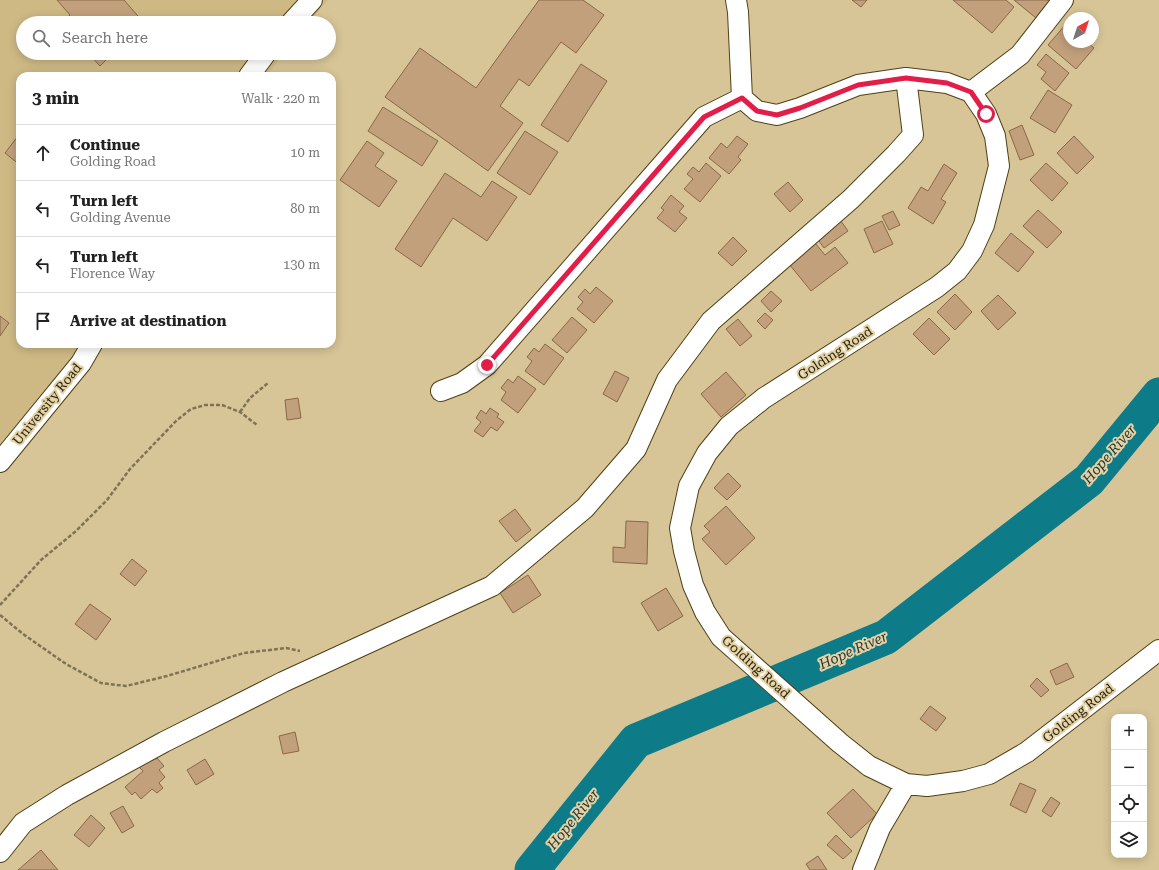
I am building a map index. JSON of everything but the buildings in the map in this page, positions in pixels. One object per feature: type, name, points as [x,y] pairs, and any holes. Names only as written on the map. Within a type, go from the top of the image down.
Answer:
[{"type":"street","points":[[297,16],[312,0]]},
{"type":"street","points":[[736,0],[738,12],[742,98],[757,111],[777,115],[800,108],[858,85],[906,78],[947,83],[971,92],[1020,55],[1063,0]]},
{"type":"street","points":[[253,72],[261,60]]},
{"type":"street","points":[[0,852],[23,823],[67,795],[171,738],[283,682],[492,586],[585,508],[636,449],[667,380],[711,321],[851,199],[896,154],[912,135],[906,78]]},
{"type":"street","name":"Golding Road","points":[[971,92],[986,114],[995,136],[999,166],[984,225],[972,251],[957,271],[937,287],[764,398],[729,426],[707,453],[689,486],[680,528],[684,551],[693,585],[705,612],[721,637],[868,766],[906,784],[927,786],[963,781],[989,774],[1027,752],[1159,650]]},
{"type":"street","points":[[441,391],[462,383],[487,365],[704,117],[742,98]]},
{"type":"street","name":"University Road","points":[[0,462],[81,363],[90,348]]},
{"type":"street","points":[[863,870],[880,828],[906,784]]},
{"type":"path","points":[[240,412],[250,398],[268,383]]},
{"type":"path","points":[[0,605],[41,560],[76,531],[107,500],[130,469],[176,421],[191,409],[205,405],[222,404],[240,412],[257,425]]},
{"type":"path","points":[[0,615],[23,634],[66,664],[101,683],[126,686],[167,676],[244,653],[286,648],[311,654],[326,662]]},
{"type":"shaded area","points":[[0,0],[328,0],[314,16],[16,16],[16,60],[278,60],[270,72],[16,72],[16,348],[93,348],[0,469]]},
{"type":"waterway","name":"Hope River","points":[[532,870],[636,741],[886,637],[1089,480],[1159,395]]},
{"type":"route","points":[[487,365],[704,117],[742,98],[757,111],[777,115],[800,108],[858,85],[906,78],[947,83],[971,92],[986,114]]}]
